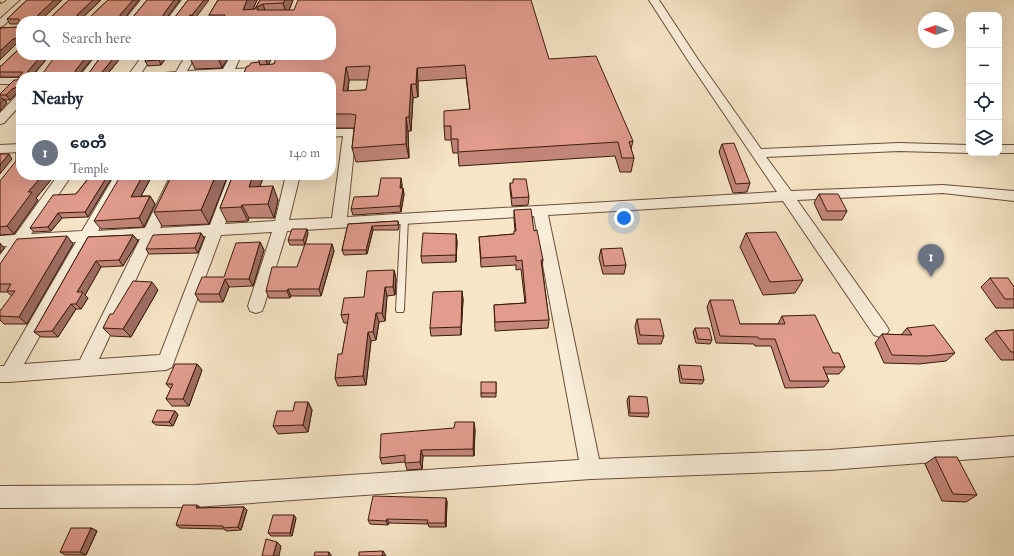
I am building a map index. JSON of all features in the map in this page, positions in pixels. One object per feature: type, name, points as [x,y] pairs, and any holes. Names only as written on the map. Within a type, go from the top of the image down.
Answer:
[{"type":"street","points":[[2,28],[26,0]]},
{"type":"street","points":[[133,16],[146,0]]},
{"type":"street","points":[[175,16],[187,0]]},
{"type":"street","points":[[654,0],[786,196],[880,330]]},
{"type":"street","points":[[89,72],[98,60]]},
{"type":"street","points":[[136,72],[145,60]]},
{"type":"street","points":[[180,72],[188,60]]},
{"type":"street","points":[[228,72],[234,60]]},
{"type":"street","points":[[261,72],[273,71]]},
{"type":"street","points":[[0,81],[16,81]]},
{"type":"street","points":[[0,120],[16,102]]},
{"type":"street","points":[[336,133],[350,132],[339,222]]},
{"type":"street","points":[[757,153],[899,147],[966,149]]},
{"type":"street","points":[[0,149],[16,148]]},
{"type":"street","points":[[1002,150],[1014,149]]},
{"type":"street","points":[[0,268],[61,180]]},
{"type":"street","points":[[5,374],[119,180]]},
{"type":"street","points":[[86,367],[176,180]]},
{"type":"street","points":[[5,374],[166,362],[214,230],[234,180]]},
{"type":"street","points":[[256,306],[281,225],[292,180]]},
{"type":"street","points":[[0,241],[214,230],[786,196],[943,189],[1014,196]]},
{"type":"street","points":[[540,210],[591,469]]},
{"type":"street","points":[[0,497],[195,496],[591,469],[829,460],[1014,446]]},
{"type":"lane","points":[[400,310],[404,219]]},
{"type":"building","points":[[27,0],[54,0],[38,16],[16,16],[16,19],[7,19]]},
{"type":"building","points":[[69,0],[93,0],[77,15],[52,16]]},
{"type":"building","points":[[108,0],[133,0],[120,15],[91,16]]},
{"type":"building","points":[[147,0],[174,0],[163,15],[134,16]]},
{"type":"building","points":[[188,0],[204,0],[192,15],[176,16]]},
{"type":"building","points":[[218,0],[247,0],[243,10],[255,9],[260,0],[285,0],[283,3],[263,4],[257,7],[257,10],[294,10],[298,0],[531,0],[549,59],[596,56],[633,141],[629,142],[634,158],[622,158],[618,142],[458,152],[458,139],[451,139],[451,126],[444,126],[444,111],[470,109],[465,65],[417,68],[416,84],[411,84],[409,117],[406,117],[406,144],[352,148],[356,115],[336,114],[336,72],[244,72],[247,66],[251,63],[259,62],[260,65],[274,64],[275,60],[336,60],[336,16],[209,15]],"holes":[[[370,66],[366,90],[343,91],[346,67]]]},
{"type":"building","points":[[16,27],[16,38],[13,39],[0,51],[0,28]]},
{"type":"building","points":[[16,52],[16,60],[38,60],[28,72],[0,72],[1,66]]},
{"type":"building","points":[[52,60],[84,60],[75,71],[44,72]]},
{"type":"building","points":[[98,60],[112,60],[102,72],[90,72]]},
{"type":"building","points":[[14,80],[16,80],[16,87],[6,95],[0,95],[0,94]]},
{"type":"building","points":[[734,143],[750,183],[736,184],[722,144]]},
{"type":"building","points":[[0,154],[9,154],[0,165]]},
{"type":"building","points":[[16,161],[16,180],[39,180],[28,192],[32,192],[7,226],[0,227],[0,181]]},
{"type":"building","points":[[381,178],[401,178],[400,188],[403,188],[400,206],[351,209],[354,197],[378,196]]},
{"type":"building","points":[[513,179],[526,179],[529,197],[512,198],[510,183],[513,183]]},
{"type":"building","points":[[87,180],[105,180],[85,212],[58,213],[48,227],[30,228],[53,195],[76,194]]},
{"type":"building","points":[[118,180],[140,180],[131,197],[150,196],[139,218],[94,221]]},
{"type":"building","points":[[170,180],[214,180],[201,210],[154,212]]},
{"type":"building","points":[[231,180],[251,180],[249,187],[273,186],[268,204],[220,208]]},
{"type":"building","points":[[819,194],[838,194],[847,211],[827,211]]},
{"type":"building","points":[[531,209],[534,231],[537,230],[543,260],[541,260],[549,320],[495,322],[494,305],[526,303],[522,260],[516,261],[516,256],[481,258],[479,237],[514,234],[514,231],[516,231],[514,210]]},
{"type":"building","points":[[398,221],[398,225],[372,226],[366,250],[342,250],[348,224]]},
{"type":"building","points":[[292,229],[307,229],[303,240],[288,240]]},
{"type":"building","points":[[776,232],[803,280],[770,282],[746,233]]},
{"type":"building","points":[[201,233],[195,248],[146,249],[153,235]]},
{"type":"building","points":[[423,233],[456,234],[456,255],[421,256]]},
{"type":"building","points":[[133,235],[119,260],[96,261],[77,292],[83,292],[76,304],[71,304],[52,331],[34,332],[88,237]]},
{"type":"building","points":[[67,236],[19,317],[0,316],[0,311],[15,291],[7,291],[11,284],[0,284],[0,264],[17,239]]},
{"type":"building","points":[[260,242],[249,279],[225,279],[219,294],[195,294],[202,277],[224,277],[236,243]]},
{"type":"building","points":[[305,244],[332,244],[319,289],[266,291],[272,267],[297,267]]},
{"type":"building","points":[[622,248],[626,265],[604,266],[601,249]]},
{"type":"building","points":[[394,270],[393,287],[385,287],[382,313],[376,313],[373,332],[368,332],[363,376],[335,378],[338,354],[342,354],[349,314],[341,315],[344,298],[364,297],[367,271]]},
{"type":"building","points":[[990,278],[1008,278],[1014,287],[1014,299],[1005,299]]},
{"type":"building","points":[[133,281],[152,282],[123,329],[103,328],[110,314],[113,314]]},
{"type":"building","points":[[462,291],[461,327],[430,328],[433,292]]},
{"type":"building","points":[[710,300],[733,300],[740,324],[785,324],[782,316],[815,315],[833,353],[839,353],[845,367],[823,367],[829,381],[790,381],[775,339],[720,336]]},
{"type":"building","points":[[637,319],[660,319],[664,336],[640,335]]},
{"type":"building","points":[[934,325],[955,353],[927,356],[892,355],[882,334],[912,335],[907,328]]},
{"type":"building","points":[[695,328],[709,328],[712,340],[698,339]]},
{"type":"building","points":[[1014,330],[1014,352],[1011,352],[995,331]]},
{"type":"building","points":[[175,364],[197,364],[183,399],[166,399],[173,384],[166,384]]},
{"type":"building","points":[[679,365],[701,366],[704,380],[682,379]]},
{"type":"building","points":[[481,382],[496,382],[496,393],[481,393]]},
{"type":"building","points":[[629,396],[647,397],[649,413],[630,413]]},
{"type":"building","points":[[295,402],[308,402],[303,425],[273,426],[277,411],[293,411]]},
{"type":"building","points":[[157,410],[175,411],[169,422],[152,422]]},
{"type":"building","points":[[455,422],[474,422],[473,449],[421,450],[420,462],[405,463],[405,455],[380,458],[381,434],[454,428]]},
{"type":"building","points":[[935,457],[957,457],[977,495],[953,494]]},
{"type":"building","points":[[373,496],[446,498],[445,523],[427,523],[428,520],[368,520]]},
{"type":"building","points":[[183,505],[197,505],[196,508],[244,507],[238,527],[223,528],[223,526],[176,525]]},
{"type":"building","points":[[273,515],[294,515],[290,533],[268,533]]},
{"type":"building","points":[[71,528],[91,528],[80,552],[60,552]]},
{"type":"building","points":[[266,539],[277,542],[273,556],[262,556]]},
{"type":"building","points":[[383,551],[382,556],[359,556],[359,552]]},
{"type":"building","points":[[315,552],[329,552],[328,556],[314,556]]},
{"type":"place","name":"စေတီ","points":[[931,277]]}]
